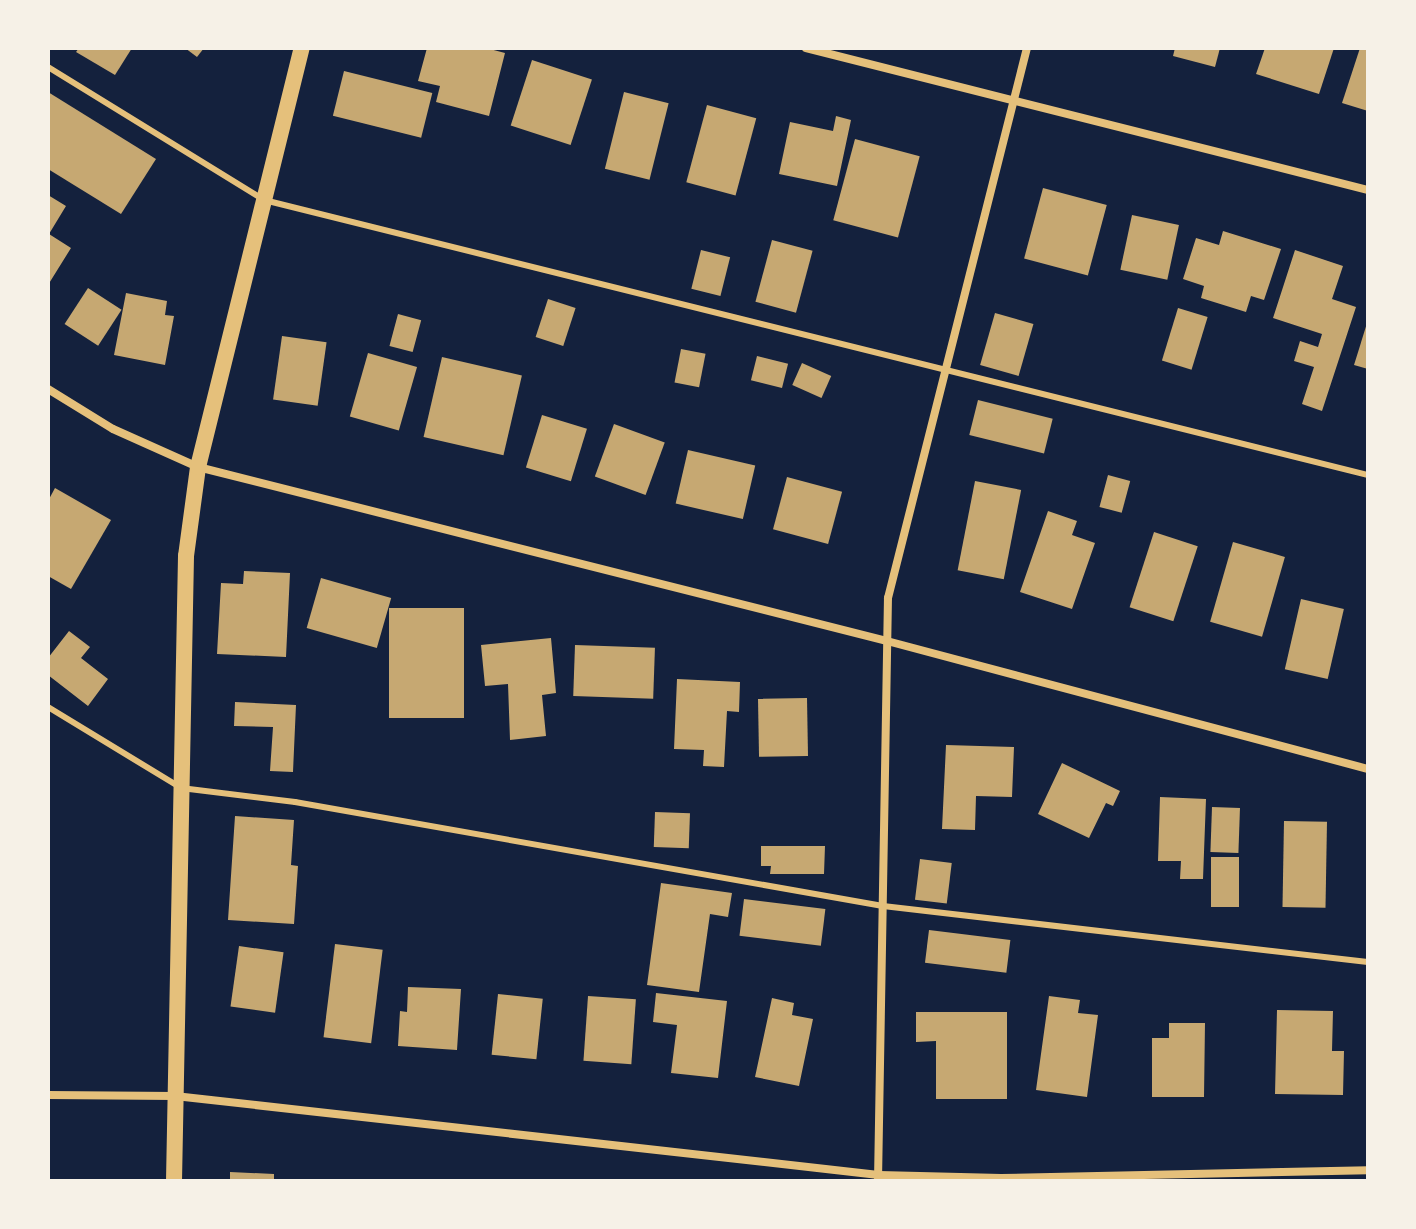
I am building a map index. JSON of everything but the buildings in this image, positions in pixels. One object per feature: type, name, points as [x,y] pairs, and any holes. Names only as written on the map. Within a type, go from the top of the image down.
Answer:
[{"type":"main road","points":[[174,1181],[186,556],[198,467],[302,48]]},
{"type":"street","points":[[806,48],[1368,190]]},
{"type":"street","points":[[878,1178],[888,598],[1027,48]]},
{"type":"street","points":[[48,389],[113,429],[198,467],[887,641],[1368,769]]},
{"type":"street","points":[[48,1095],[175,1096],[878,1178],[1368,1170]]},
{"type":"lane","points":[[48,67],[264,200],[1368,475]]},
{"type":"lane","points":[[48,707],[181,788],[295,802],[883,906],[1368,962]]}]
